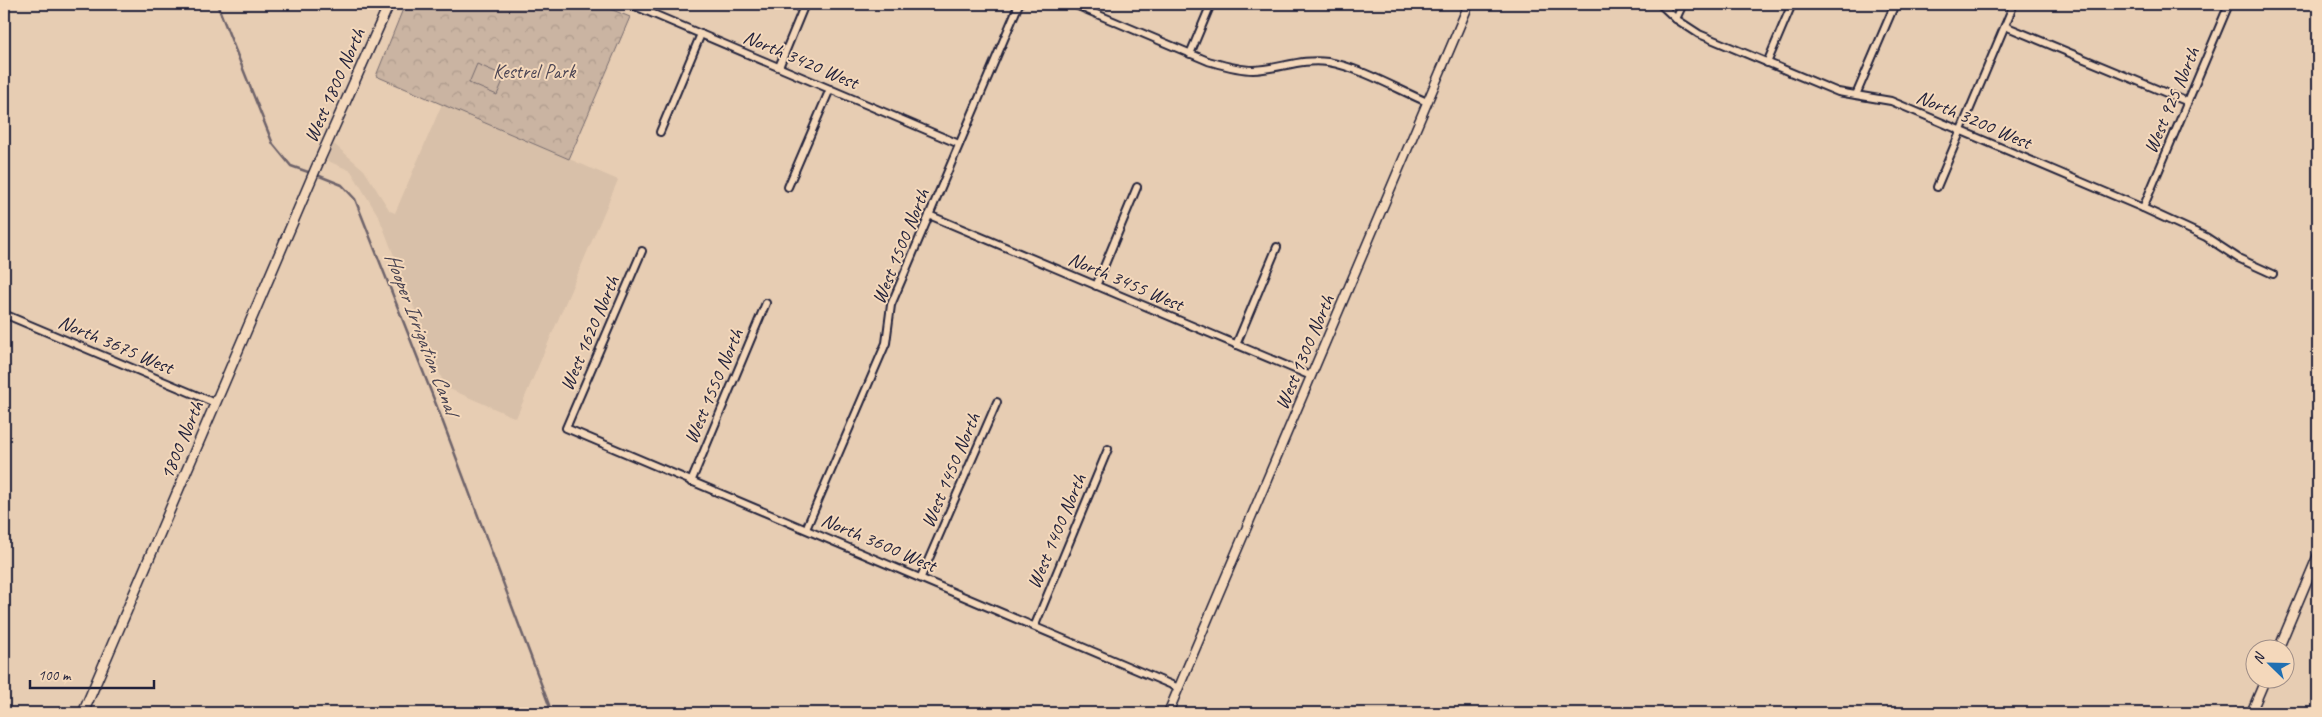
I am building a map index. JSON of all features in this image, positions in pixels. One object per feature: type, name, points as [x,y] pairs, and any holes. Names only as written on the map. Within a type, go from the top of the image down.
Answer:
[{"type":"main road","name":"West 1800 North","points":[[311,180],[389,4]]},
{"type":"main road","name":"1800 North","points":[[83,713],[311,180]]},
{"type":"street","name":"North 3420 West","points":[[630,4],[643,6],[701,34],[960,144]]},
{"type":"street","points":[[779,67],[805,4]]},
{"type":"street","name":"West 1500 North","points":[[806,529],[886,343],[891,305],[1019,4]]},
{"type":"street","points":[[1073,4],[1190,54],[1227,67],[1252,70],[1307,61],[1329,62],[1349,68],[1427,102]]},
{"type":"street","points":[[1190,54],[1211,4]]},
{"type":"street","name":"West 1300 North","points":[[1168,713],[1469,4]]},
{"type":"street","name":"North 3200 West","points":[[1660,4],[1676,19],[1699,34],[1838,92],[1891,101],[2143,208],[2206,237],[2238,258],[2273,274]]},
{"type":"street","points":[[1676,19],[1682,4]]},
{"type":"street","points":[[1767,63],[1792,4]]},
{"type":"street","points":[[1856,95],[1895,4]]},
{"type":"street","points":[[1937,187],[2014,4]]},
{"type":"street","name":"West 925 North","points":[[2143,208],[2229,4]]},
{"type":"street","points":[[2005,26],[2188,102]]},
{"type":"street","points":[[660,132],[701,34]]},
{"type":"street","points":[[788,187],[830,89]]},
{"type":"street","points":[[1096,286],[1137,187]]},
{"type":"street","name":"North 3455 West","points":[[929,215],[1311,376]]},
{"type":"street","points":[[1236,345],[1278,246]]},
{"type":"street","name":"West 1620 North","points":[[566,428],[642,251]]},
{"type":"street","name":"West 1550 North","points":[[691,482],[766,303]]},
{"type":"street","name":"North 3675 West","points":[[4,314],[215,404]]},
{"type":"street","name":"West 1450 North","points":[[921,577],[997,402]]},
{"type":"street","name":"North 3600 West","points":[[566,428],[1035,625],[1179,688]]},
{"type":"street","name":"West 1400 North","points":[[1035,625],[1108,449]]},
{"type":"street","points":[[2282,640],[2318,555]]},
{"type":"street","points":[[2251,713],[2261,690]]},
{"type":"shaded area","points":[[442,104],[618,180],[516,418],[445,387],[379,217],[351,171],[326,160],[334,144],[364,170],[390,211],[395,213]]},
{"type":"green space","name":"Kestrel Park","points":[[405,4],[598,4],[630,17],[569,159],[376,76]]},
{"type":"green space","points":[[477,64],[505,76],[497,95],[469,83]]},
{"type":"waterway","name":"Hooper Irrigation Canal","points":[[217,4],[273,144],[291,166],[311,173]]},
{"type":"waterway","name":"Hooper Irrigation Canal","points":[[317,175],[342,185],[355,199],[441,417],[552,713]]}]
